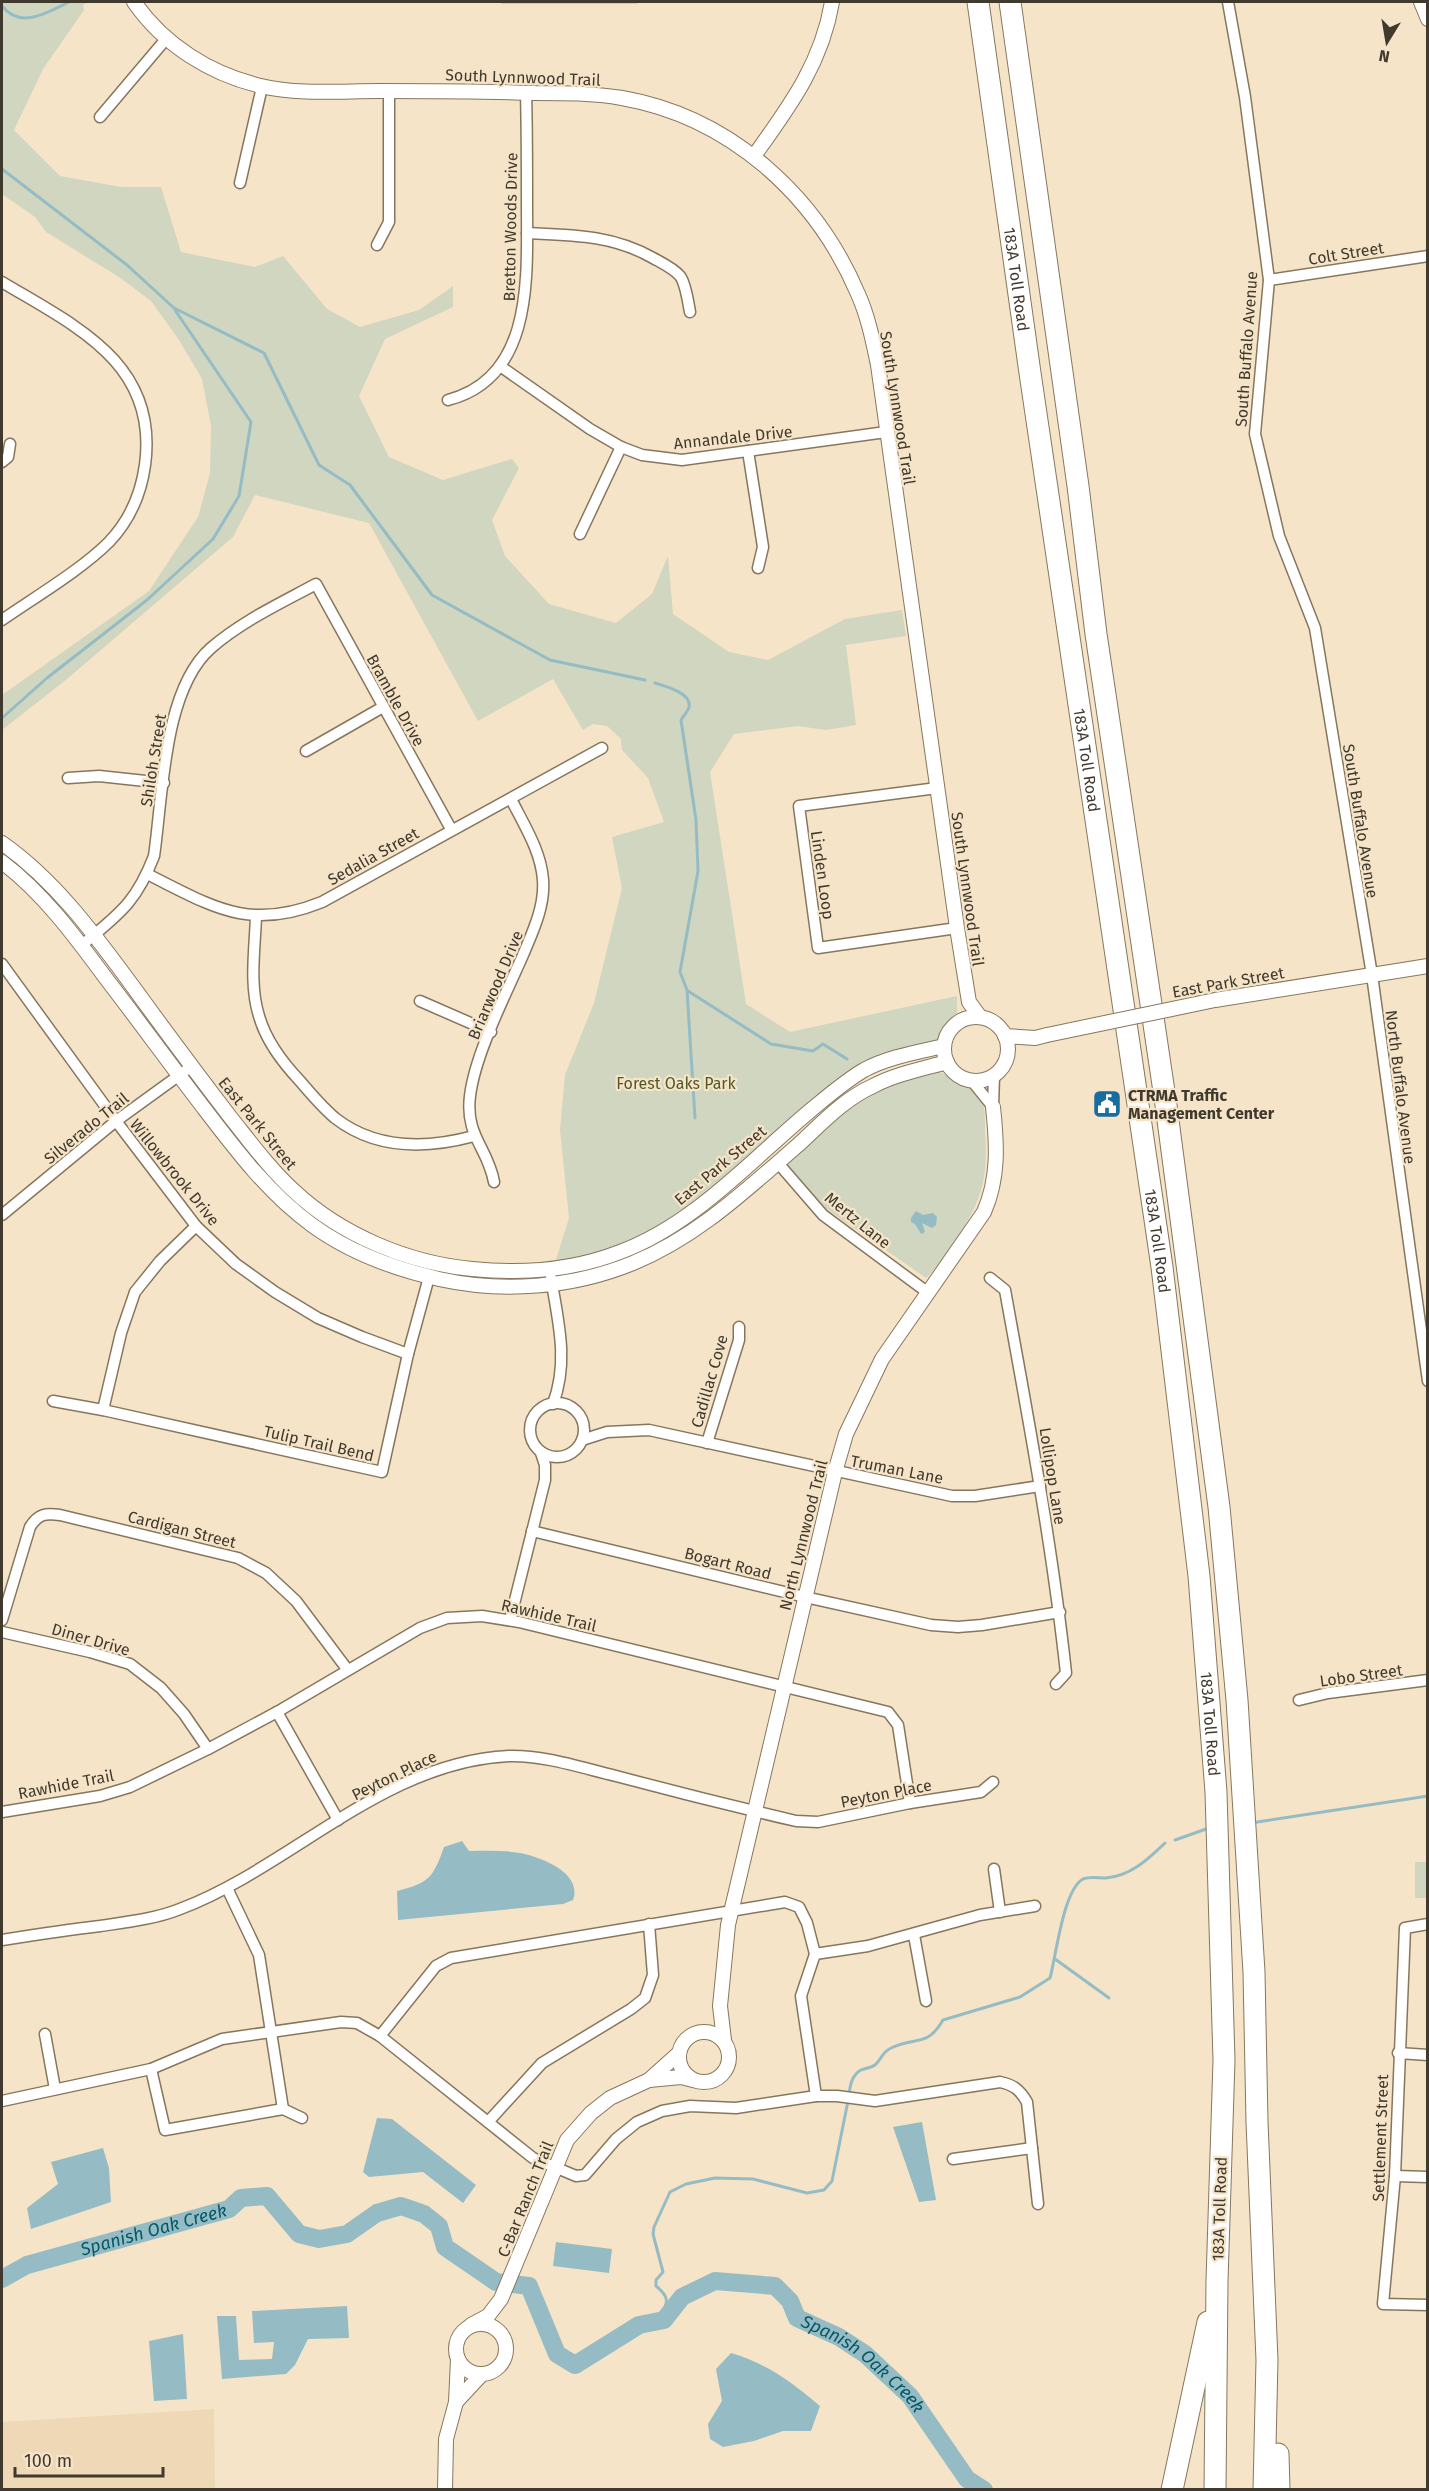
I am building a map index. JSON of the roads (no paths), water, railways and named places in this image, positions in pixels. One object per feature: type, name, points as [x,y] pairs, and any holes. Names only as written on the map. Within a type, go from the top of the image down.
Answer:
[{"type":"highway","name":"183A Toll Road","points":[[978,2],[1162,1268],[1199,1576],[1207,1667],[1218,1859],[1224,2060],[1217,2281],[1215,2490]]},
{"type":"highway","name":"183A Toll Road","points":[[1010,2],[1078,486],[1096,634],[1167,1117],[1210,1432],[1225,1572],[1249,1858],[1267,2360],[1264,2490]]},
{"type":"highway","points":[[1172,2490],[1217,2281]]},
{"type":"highway","points":[[1267,2360],[1277,2445],[1279,2490]]},
{"type":"street","name":"South Lynnwood Trail","points":[[134,2],[166,39],[211,68],[262,87],[294,90],[591,94],[651,105],[704,126],[754,156],[801,200],[821,225],[860,297],[878,365],[957,928],[969,1002],[980,1017]]},
{"type":"street","points":[[754,156],[791,105],[813,65],[822,44],[831,2]]},
{"type":"street","name":"South Buffalo Avenue","points":[[1228,2],[1245,97],[1269,280],[1255,434],[1279,536],[1315,628],[1372,975]]},
{"type":"street","points":[[1421,2],[1428,19]]},
{"type":"street","points":[[100,117],[166,39]]},
{"type":"street","points":[[240,183],[262,87]]},
{"type":"street","points":[[377,245],[389,222],[389,91]]},
{"type":"street","name":"Bretton Woods Drive","points":[[448,399],[466,395],[474,390],[500,366],[513,342],[525,302],[526,92]]},
{"type":"street","points":[[527,232],[598,237],[625,244],[648,255],[666,265],[681,278],[690,312]]},
{"type":"street","name":"Colt Street","points":[[1269,280],[1428,256]]},
{"type":"street","points":[[2,282],[87,333],[113,357],[133,383],[145,414],[148,448],[143,484],[130,515],[109,542],[2,620]]},
{"type":"street","name":"Annandale Drive","points":[[500,366],[590,429],[621,447],[642,455],[682,460],[886,432]]},
{"type":"street","points":[[2,462],[8,458],[10,444]]},
{"type":"street","points":[[580,534],[621,447]]},
{"type":"street","points":[[748,451],[762,547],[758,568]]},
{"type":"street","name":"Bramble Drive","points":[[316,584],[451,830]]},
{"type":"street","name":"Shiloh Street","points":[[82,945],[125,908],[138,892],[147,874],[154,856],[173,717],[185,682],[209,650],[240,626],[316,584]]},
{"type":"street","points":[[306,751],[383,707]]},
{"type":"street","name":"Sedalia Street","points":[[147,874],[209,905],[256,916],[283,915],[322,902],[451,830],[512,800],[602,748]]},
{"type":"street","points":[[68,778],[99,776],[164,783]]},
{"type":"street","name":"Linden Loop","points":[[937,788],[799,806],[818,948],[957,928]]},
{"type":"street","name":"Briarwood Drive","points":[[495,1182],[492,1170],[474,1136],[470,1096],[474,1077],[490,1032],[534,930],[543,892],[543,880],[537,855],[512,800]]},
{"type":"street","name":"East Park Street","points":[[2,843],[44,878],[95,934],[267,1163],[295,1192],[328,1218],[366,1239],[408,1256],[450,1267],[494,1271],[550,1269],[595,1260],[636,1245],[702,1205],[792,1126],[865,1070],[899,1056],[944,1046]]},
{"type":"street","name":"East Park Street","points":[[2,862],[43,898],[82,945],[178,1075],[262,1180],[312,1225],[357,1251],[429,1276],[485,1286],[552,1284],[597,1275],[632,1263],[673,1244],[707,1222],[778,1163],[843,1104],[872,1086],[906,1073],[947,1062]]},
{"type":"street","points":[[256,916],[254,981],[259,1016],[285,1065],[322,1106],[349,1127],[382,1141],[425,1145],[444,1144],[474,1136]]},
{"type":"street","name":"Willowbrook Drive","points":[[2,964],[116,1121],[196,1226],[236,1264],[275,1292],[318,1317],[408,1354]]},
{"type":"street","name":"East Park Street","points":[[1005,1036],[1041,1037],[1215,1000],[1428,966]]},
{"type":"street","name":"North Buffalo Avenue","points":[[1372,975],[1428,1382]]},
{"type":"street","points":[[420,1001],[490,1032]]},
{"type":"street","name":"South Lynnwood Trail","points":[[963,1020],[963,1014],[969,1002]]},
{"type":"street","points":[[980,1017],[995,1023],[1005,1036],[1008,1054],[1000,1070],[994,1076],[972,1081],[957,1075],[947,1062],[944,1046],[950,1031],[963,1020],[980,1017]]},
{"type":"street","name":"East Park Street","points":[[1008,1054],[1041,1037]]},
{"type":"street","name":"Silverado Trail","points":[[2,1215],[116,1121],[192,1066]]},
{"type":"street","name":"North Lynnwood Trail","points":[[723,2040],[720,2006],[731,1910],[835,1472],[846,1434],[882,1359],[984,1212],[992,1194],[997,1141],[993,1107],[994,1076]]},
{"type":"street","points":[[972,1081],[993,1107]]},
{"type":"street","name":"Mertz Lane","points":[[778,1163],[823,1215],[927,1293]]},
{"type":"street","points":[[104,1410],[121,1333],[135,1292],[160,1261],[196,1226]]},
{"type":"street","points":[[550,1269],[561,1348],[561,1383],[568,1406]]},
{"type":"street","name":"Tulip Trail Bend","points":[[53,1401],[104,1410],[382,1472],[408,1354],[429,1276]]},
{"type":"street","name":"Lollipop Lane","points":[[990,1278],[1005,1290],[1040,1486],[1060,1612],[1066,1672],[1056,1684]]},
{"type":"street","name":"Cadillac Cove","points":[[707,1443],[740,1340],[739,1327]]},
{"type":"street","points":[[553,1404],[561,1383]]},
{"type":"street","points":[[510,1620],[544,1480],[545,1465],[541,1453],[530,1438],[532,1419],[537,1412],[553,1404],[568,1406],[580,1416],[583,1424],[582,1440],[578,1447],[553,1466],[544,1480]]},
{"type":"street","name":"Truman Lane","points":[[583,1424],[607,1432]]},
{"type":"street","name":"Truman Lane","points":[[582,1440],[607,1432],[649,1430],[952,1496],[975,1496],[1040,1486]]},
{"type":"street","points":[[541,1453],[550,1457],[566,1456]]},
{"type":"street","name":"Cardigan Street","points":[[2,1620],[30,1527],[35,1519],[45,1513],[60,1515],[238,1558],[266,1573],[296,1601],[347,1669]]},
{"type":"street","name":"Bogart Road","points":[[532,1531],[805,1598],[931,1625],[982,1626],[1060,1612]]},
{"type":"street","name":"Rawhide Trail","points":[[2,1812],[100,1796],[130,1786],[208,1749],[277,1712],[420,1628],[447,1618],[482,1616],[510,1620],[888,1712],[898,1725],[910,1803]]},
{"type":"street","name":"Diner Drive","points":[[2,1632],[90,1652],[130,1664],[161,1688],[184,1714],[208,1749]]},
{"type":"street","name":"Lobo Street","points":[[1299,1700],[1328,1693],[1428,1680]]},
{"type":"street","points":[[277,1712],[338,1820]]},
{"type":"street","name":"Peyton Place","points":[[2,1940],[136,1920],[179,1910],[227,1888],[338,1820],[438,1768],[471,1760],[512,1756],[559,1762],[754,1812],[796,1821],[818,1822],[910,1803],[981,1792],[993,1782]]},
{"type":"street","points":[[994,1869],[1000,1912]]},
{"type":"street","points":[[227,1888],[259,1954],[283,2109]]},
{"type":"street","points":[[380,2036],[436,1966],[451,1958],[785,1902],[799,1907],[807,1923],[815,1954],[801,1996],[816,2096]]},
{"type":"street","points":[[815,1954],[868,1946],[980,1915],[1035,1906]]},
{"type":"street","points":[[488,2122],[542,2062],[631,2009],[645,1998],[653,1975],[649,1924]]},
{"type":"street","name":"Settlement Street","points":[[1428,1924],[1405,1928],[1398,2053],[1395,2176],[1383,2304],[1428,2305]]},
{"type":"street","points":[[914,1935],[926,2001]]},
{"type":"street","points":[[699,2031],[720,2006]]},
{"type":"street","points":[[2,2101],[151,2069],[222,2039],[341,2022],[357,2023],[380,2036],[533,2158],[576,2176],[585,2175],[615,2139],[637,2122],[662,2111],[690,2106],[736,2108],[816,2096],[875,2101],[1000,2082],[1012,2084],[1026,2102],[1038,2204]]},
{"type":"street","points":[[699,2031],[708,2031],[723,2040]]},
{"type":"street","name":"C-Bar Ranch Trail","points":[[445,2490],[446,2439],[456,2402],[458,2359],[456,2342],[462,2332],[488,2316],[501,2299],[535,2222],[554,2168],[567,2140],[591,2113],[610,2098],[648,2079],[678,2054],[685,2039],[699,2031]]},
{"type":"street","points":[[45,2034],[55,2089]]},
{"type":"street","name":"C-Bar Ranch Trail","points":[[648,2079],[681,2077],[709,2082],[723,2073],[729,2057],[723,2040]]},
{"type":"street","points":[[1398,2053],[1428,2055]]},
{"type":"street","points":[[678,2054],[681,2069],[693,2080]]},
{"type":"street","points":[[151,2069],[162,2134],[283,2109],[302,2118]]},
{"type":"street","points":[[953,2159],[1032,2148]]},
{"type":"street","points":[[1395,2176],[1428,2177]]},
{"type":"street","name":"C-Bar Ranch Trail","points":[[456,2402],[482,2374],[493,2371],[505,2358],[506,2346],[500,2324],[501,2299]]},
{"type":"street","points":[[471,2325],[489,2325],[503,2335]]},
{"type":"street","points":[[458,2359],[470,2372],[482,2374]]},
{"type":"water","points":[[916,1211],[923,1215],[933,1213],[937,1217],[936,1225],[932,1228],[922,1223],[925,1232],[921,1234],[911,1222]]},
{"type":"water","points":[[462,1841],[469,1851],[514,1852],[549,1863],[566,1874],[572,1882],[573,1900],[563,1904],[398,1920],[397,1891],[423,1882],[437,1866],[444,1847]]},
{"type":"water","points":[[377,2118],[392,2119],[476,2185],[463,2203],[423,2172],[369,2177],[363,2172]]},
{"type":"water","points":[[922,2122],[936,2200],[919,2202],[893,2127]]},
{"type":"water","points":[[103,2148],[109,2168],[111,2202],[31,2229],[27,2208],[58,2184],[51,2162]]},
{"type":"water","points":[[556,2242],[612,2249],[609,2273],[553,2266]]},
{"type":"water","points":[[347,2306],[349,2338],[308,2339],[295,2365],[286,2374],[222,2379],[217,2316],[236,2316],[239,2360],[272,2359],[274,2342],[254,2343],[252,2311]]},
{"type":"water","points":[[183,2334],[187,2399],[154,2401],[149,2341]]},
{"type":"water","points":[[731,2353],[779,2375],[820,2406],[811,2431],[783,2431],[754,2441],[723,2447],[710,2439],[708,2424],[722,2401],[716,2369]]},
{"type":"waterway","points":[[2,6],[9,13],[26,18],[44,14],[69,2]]},
{"type":"waterway","points":[[502,2],[637,2]]},
{"type":"waterway","points":[[2,169],[127,265],[174,308],[264,353],[319,465],[350,485],[432,595],[550,660],[645,680]]},
{"type":"waterway","points":[[2,718],[47,678],[147,600],[213,539],[239,496],[251,422],[175,310]]},
{"type":"waterway","points":[[655,683],[677,691],[689,702],[689,707],[681,720],[696,820],[698,871],[680,972],[687,990],[695,1118]]},
{"type":"waterway","points":[[688,991],[771,1044],[813,1051],[823,1044],[847,1059]]},
{"type":"waterway","points":[[1251,1823],[1428,1796]]},
{"type":"waterway","points":[[1175,1840],[1209,1828]]},
{"type":"waterway","points":[[849,2095],[855,2075],[875,2065],[888,2050],[899,2044],[932,2035],[943,2020],[1020,1997],[1050,1978],[1065,1910],[1076,1886],[1086,1878],[1106,1878],[1123,1874],[1145,1861],[1165,1843]]},
{"type":"waterway","points":[[1055,1959],[1109,1998]]},
{"type":"waterway","points":[[661,2321],[666,2298],[656,2286],[656,2280],[663,2272],[653,2234],[670,2192],[686,2184],[715,2178],[753,2179],[807,2193],[824,2190],[832,2181],[848,2101]]},
{"type":"waterway","name":"Spanish Oak Creek","points":[[2,2279],[27,2265],[229,2209],[241,2198],[267,2196],[299,2234],[319,2239],[347,2234],[377,2213],[401,2206],[424,2214],[439,2226],[445,2247],[496,2282],[529,2286],[557,2354],[575,2365],[639,2325],[664,2320],[682,2297],[715,2281],[775,2286],[790,2301],[797,2318],[839,2337],[865,2354],[910,2396],[967,2479],[984,2490]]},
{"type":"place","name":"CTRMA Traffic Management Center","points":[[1107,1104]]},
{"type":"park label","name":"Forest Oaks Park","points":[[676,1083]]}]
